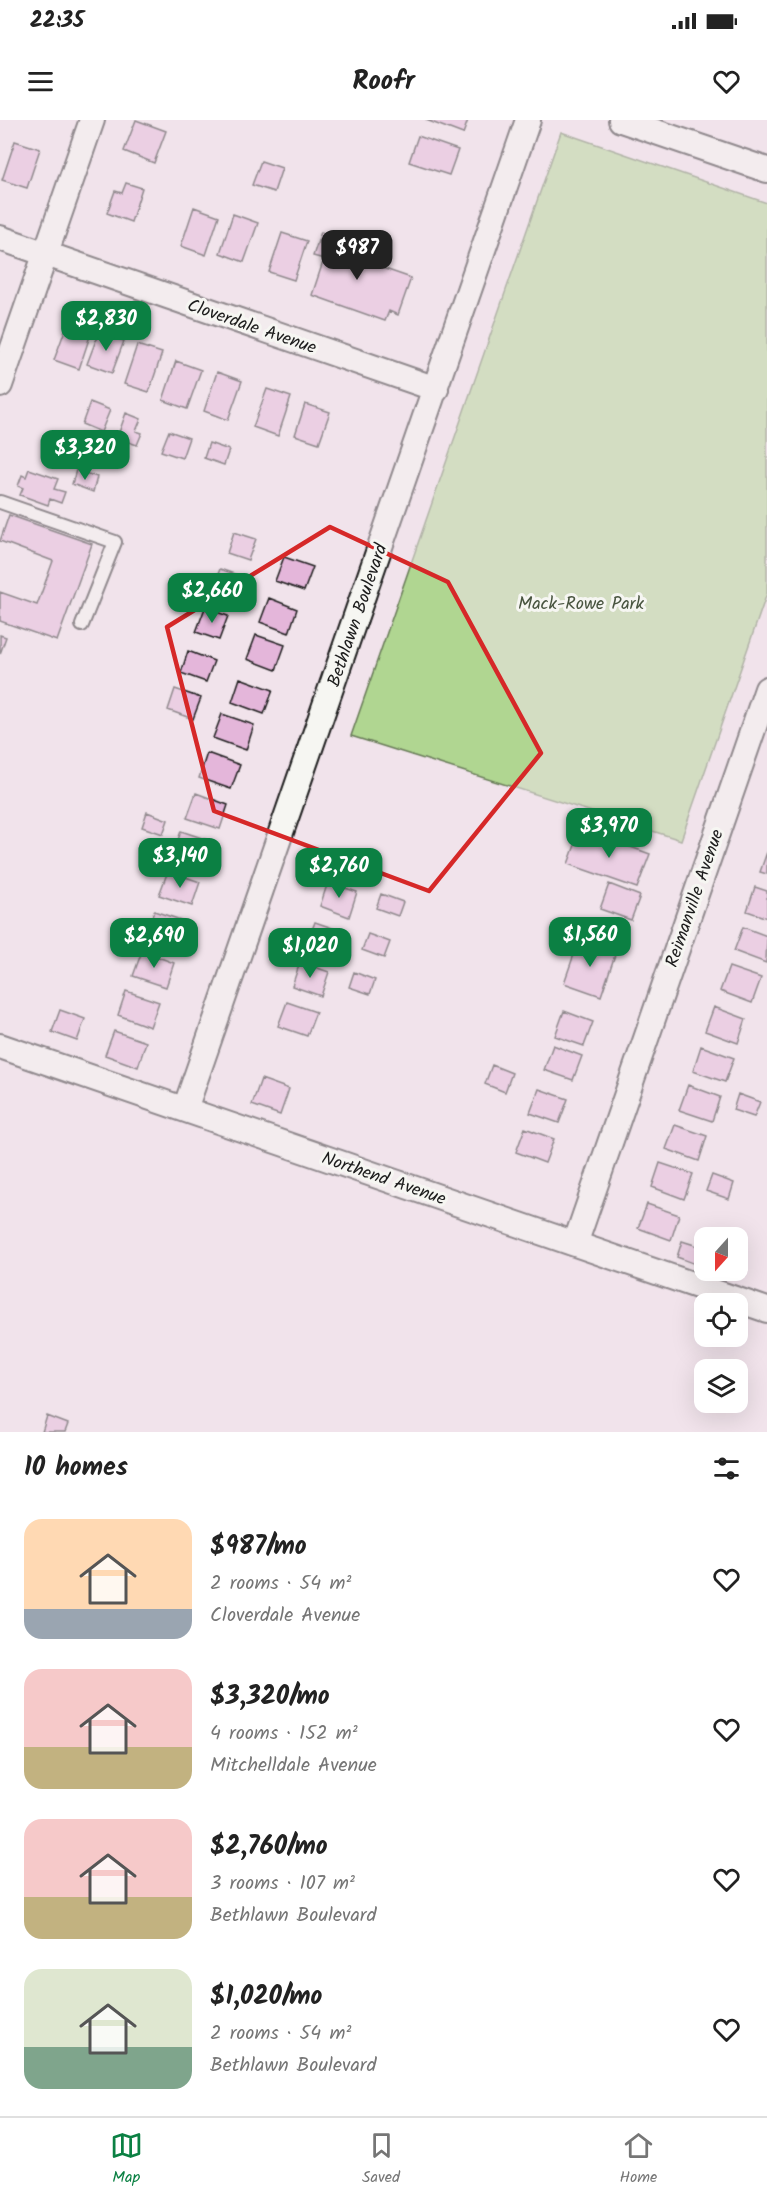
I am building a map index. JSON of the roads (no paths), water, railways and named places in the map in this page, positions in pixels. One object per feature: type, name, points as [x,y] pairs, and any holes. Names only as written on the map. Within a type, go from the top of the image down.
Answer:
[{"type":"street","points":[[0,385],[92,120]]},
{"type":"street","name":"Bethlawn Boulevard","points":[[185,1109],[528,120]]},
{"type":"street","points":[[621,120],[767,170]]},
{"type":"street","name":"Cloverdale Avenue","points":[[0,238],[436,389]]},
{"type":"street","name":"Reimanville Avenue","points":[[575,1244],[767,689]]},
{"type":"street","name":"Northend Avenue","points":[[0,1046],[767,1310]]},
{"type":"lane","points":[[0,502],[115,542],[82,625]]},
{"type":"park label","name":"Mack-Rowe Park","points":[[581,603]]}]
